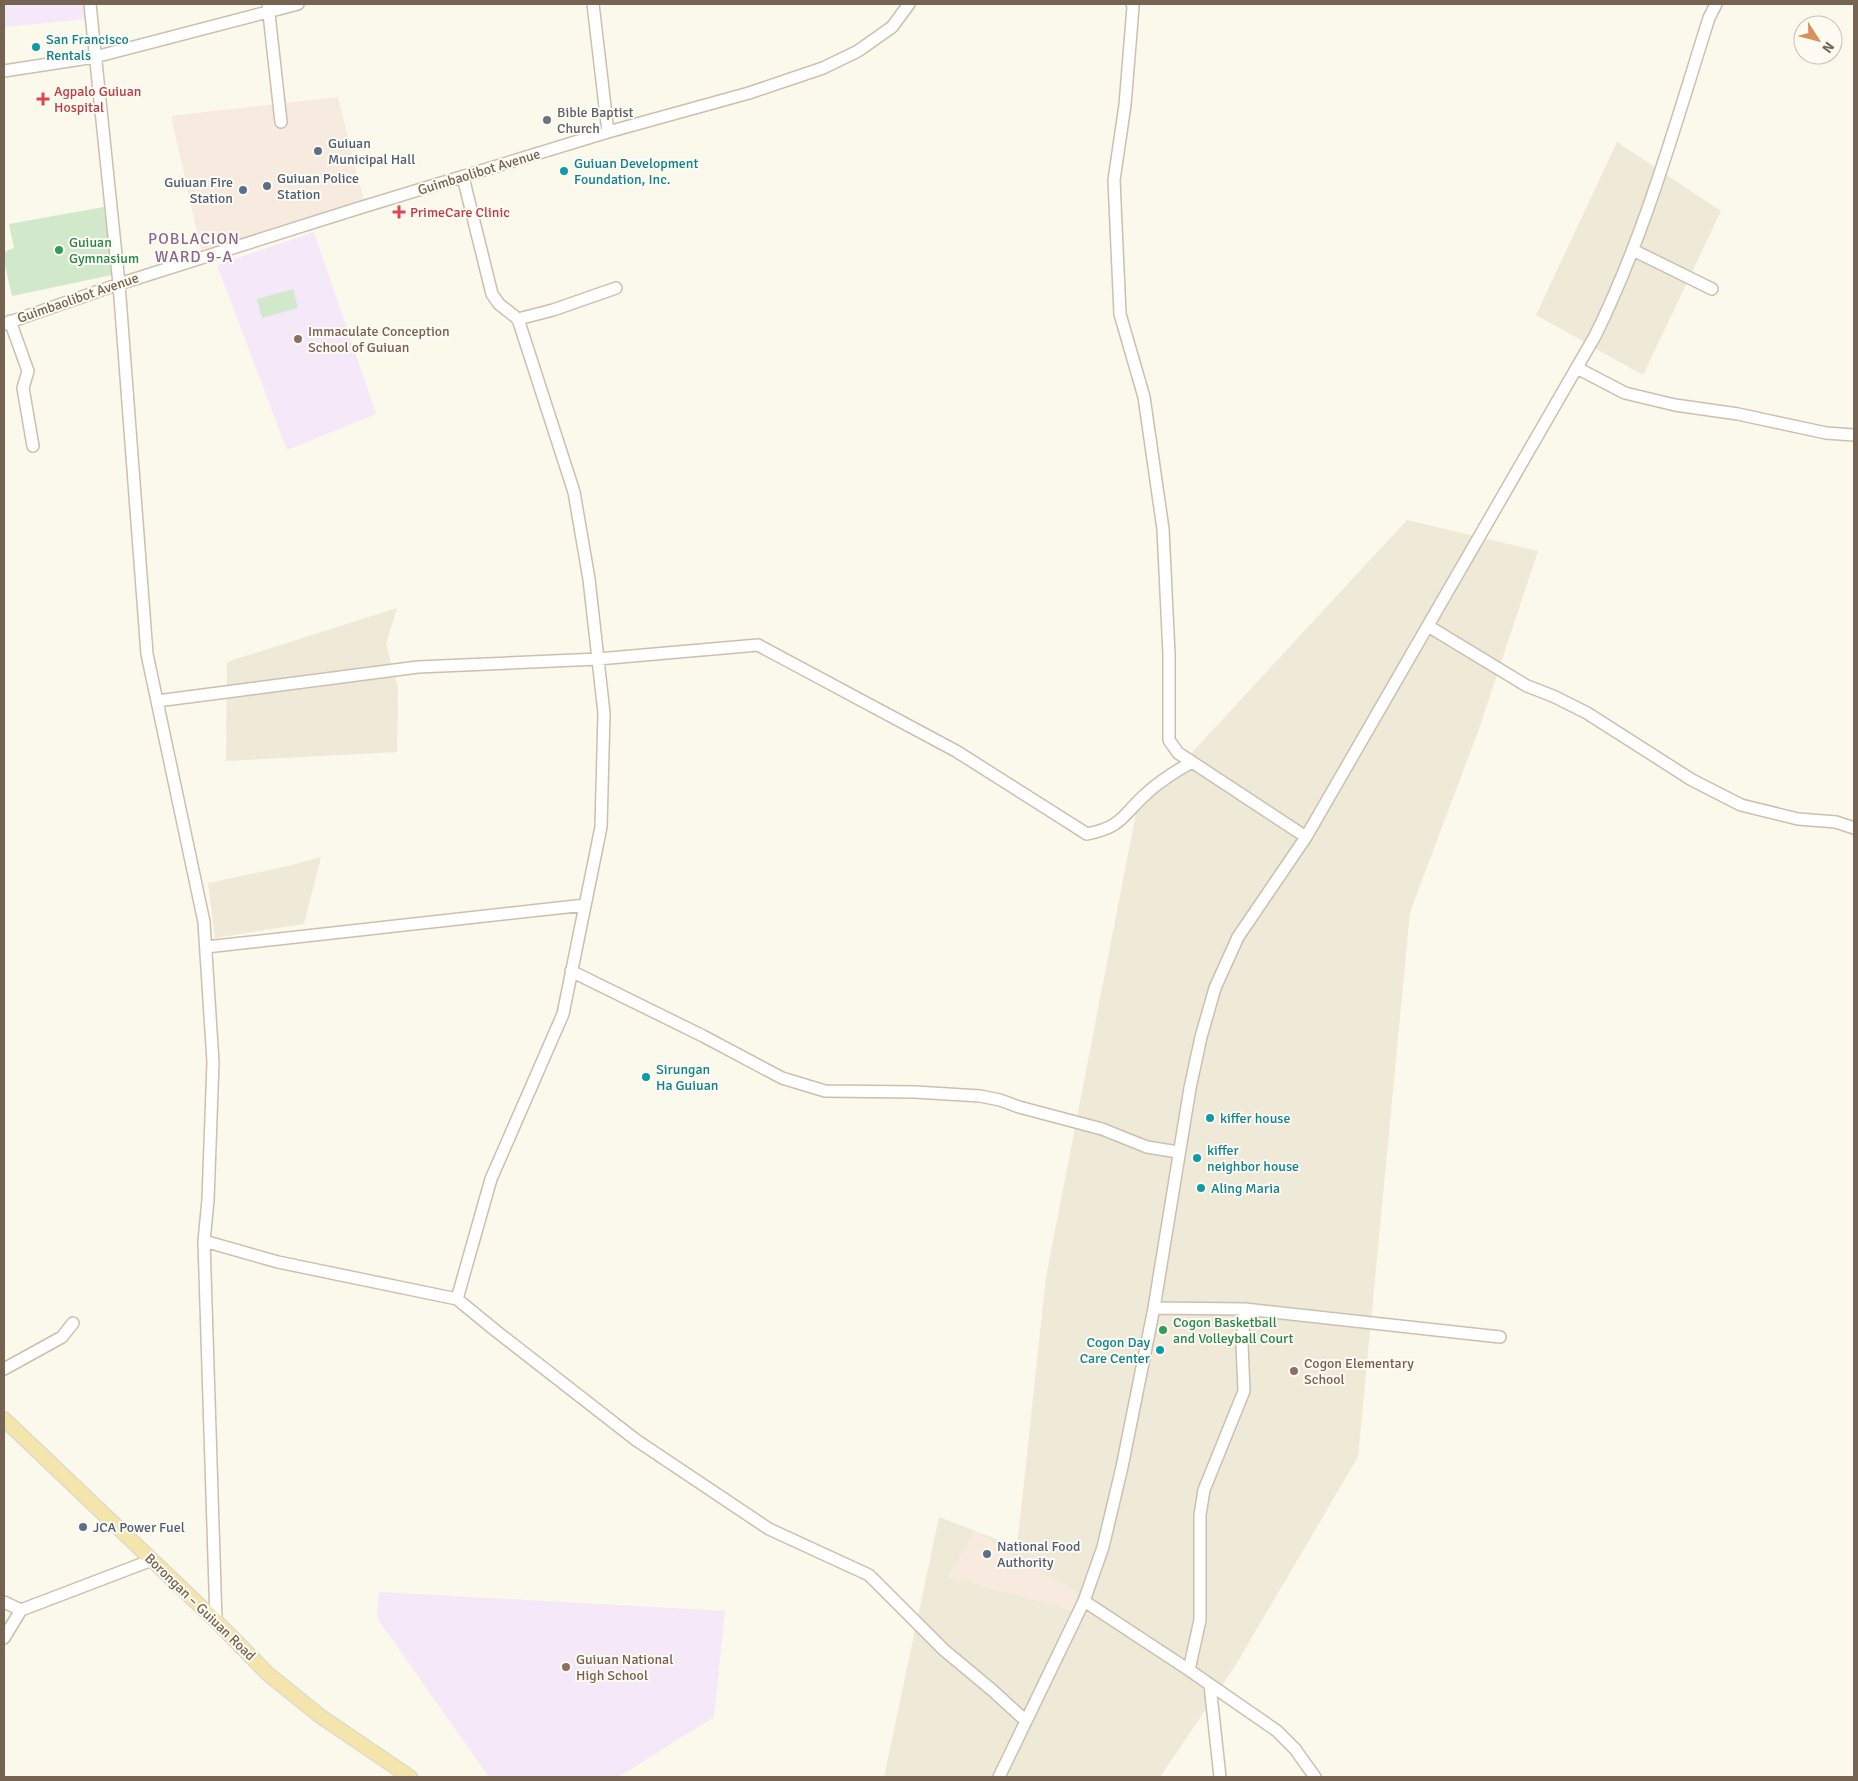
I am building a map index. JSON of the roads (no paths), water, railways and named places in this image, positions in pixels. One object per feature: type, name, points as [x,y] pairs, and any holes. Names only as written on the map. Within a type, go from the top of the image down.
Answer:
[{"type":"main road","name":"Borongan – Guiuan Road","points":[[4,1419],[216,1621],[268,1674],[320,1716],[401,1775]]},
{"type":"street","points":[[90,4],[119,284],[146,654],[204,922],[206,947],[212,1062],[208,1200],[204,1241],[216,1621]]},
{"type":"street","points":[[4,71],[95,57],[268,8],[298,4]]},
{"type":"street","points":[[593,4],[608,132]]},
{"type":"street","name":"Guimbaolibot Avenue","points":[[7,322],[119,284],[356,209],[608,132],[749,93],[823,68],[858,51],[892,27],[909,4]]},
{"type":"street","points":[[1132,4],[1125,105],[1114,180],[1120,314],[1144,397],[1163,528],[1169,654],[1169,740],[1178,753],[1306,837]]},
{"type":"street","points":[[999,1777],[1084,1601],[1103,1547],[1122,1467],[1154,1308],[1178,1152],[1201,1037],[1215,988],[1238,937],[1306,837],[1577,368],[1616,294],[1644,222],[1716,4]]},
{"type":"street","points":[[268,8],[282,122]]},
{"type":"street","points":[[457,1298],[491,1178],[562,1014],[601,827],[604,713],[589,579],[574,492],[518,319],[499,304],[492,294],[463,177]]},
{"type":"street","points":[[1633,250],[1712,289]]},
{"type":"street","points":[[518,319],[554,310],[616,288]]},
{"type":"street","points":[[7,322],[28,371],[23,388],[33,446]]},
{"type":"street","points":[[1577,368],[1625,393],[1675,405],[1738,414],[1826,433],[1854,436]]},
{"type":"street","points":[[1428,626],[1527,686],[1553,696],[1587,713],[1684,775],[1741,805],[1798,819],[1836,822],[1854,828]]},
{"type":"street","points":[[157,701],[418,667],[598,659],[758,645],[956,751],[1087,834],[1105,830],[1119,822],[1147,793],[1176,771],[1192,762]]},
{"type":"street","points":[[1176,771],[1178,753]]},
{"type":"street","points":[[206,947],[585,904]]},
{"type":"street","points":[[571,971],[704,1036],[782,1078],[825,1092],[915,1092],[980,1096],[1102,1129],[1147,1147],[1178,1152]]},
{"type":"street","points":[[204,1241],[278,1262],[457,1298],[496,1331],[636,1440],[768,1529],[869,1575],[944,1650],[1026,1721]]},
{"type":"street","points":[[1154,1308],[1245,1309],[1500,1337]]},
{"type":"street","points":[[1189,1670],[1200,1620],[1200,1515],[1204,1490],[1244,1391],[1242,1344],[1245,1309]]},
{"type":"street","points":[[4,1369],[62,1337],[73,1323]]},
{"type":"street","points":[[4,1638],[21,1610],[152,1560]]},
{"type":"street","points":[[1084,1601],[1277,1731],[1295,1749],[1315,1777]]},
{"type":"street","points":[[4,1602],[21,1610]]},
{"type":"street","points":[[1210,1685],[1220,1777]]},
{"type":"place","name":"San Francisco Rentals","points":[[36,47]]},
{"type":"place","name":"Agpalo Guiuan Hospital","points":[[43,99]]},
{"type":"place","name":"Bible Baptist Church","points":[[547,120]]},
{"type":"place","name":"Guiuan Municipal Hall","points":[[318,151]]},
{"type":"place","name":"Guiuan Development Foundation, Inc.","points":[[564,171]]},
{"type":"place","name":"Guiuan Police Station","points":[[267,186]]},
{"type":"place","name":"Guiuan Fire Station","points":[[243,190]]},
{"type":"place","name":"PrimeCare Clinic","points":[[399,212]]},
{"type":"place","name":"Guiuan Gymnasium","points":[[59,250]]},
{"type":"place","name":"Immaculate Conception School of Guiuan","points":[[298,339]]},
{"type":"place","name":"Sirungan Ha Guiuan","points":[[646,1077]]},
{"type":"place","name":"kiffer house","points":[[1210,1118]]},
{"type":"place","name":"kiffer neighbor house","points":[[1197,1158]]},
{"type":"place","name":"Aling Maria","points":[[1201,1188]]},
{"type":"place","name":"Cogon Basketball and Volleyball Court","points":[[1163,1330]]},
{"type":"place","name":"Cogon Day Care Center","points":[[1160,1350]]},
{"type":"place","name":"Cogon Elementary School","points":[[1294,1371]]},
{"type":"place","name":"JCA Power Fuel","points":[[83,1527]]},
{"type":"place","name":"National Food Authority","points":[[987,1554]]},
{"type":"place","name":"Guiuan National High School","points":[[566,1667]]},
{"type":"district","name":"POBLACION WARD 9-A","points":[[194,248]]}]
